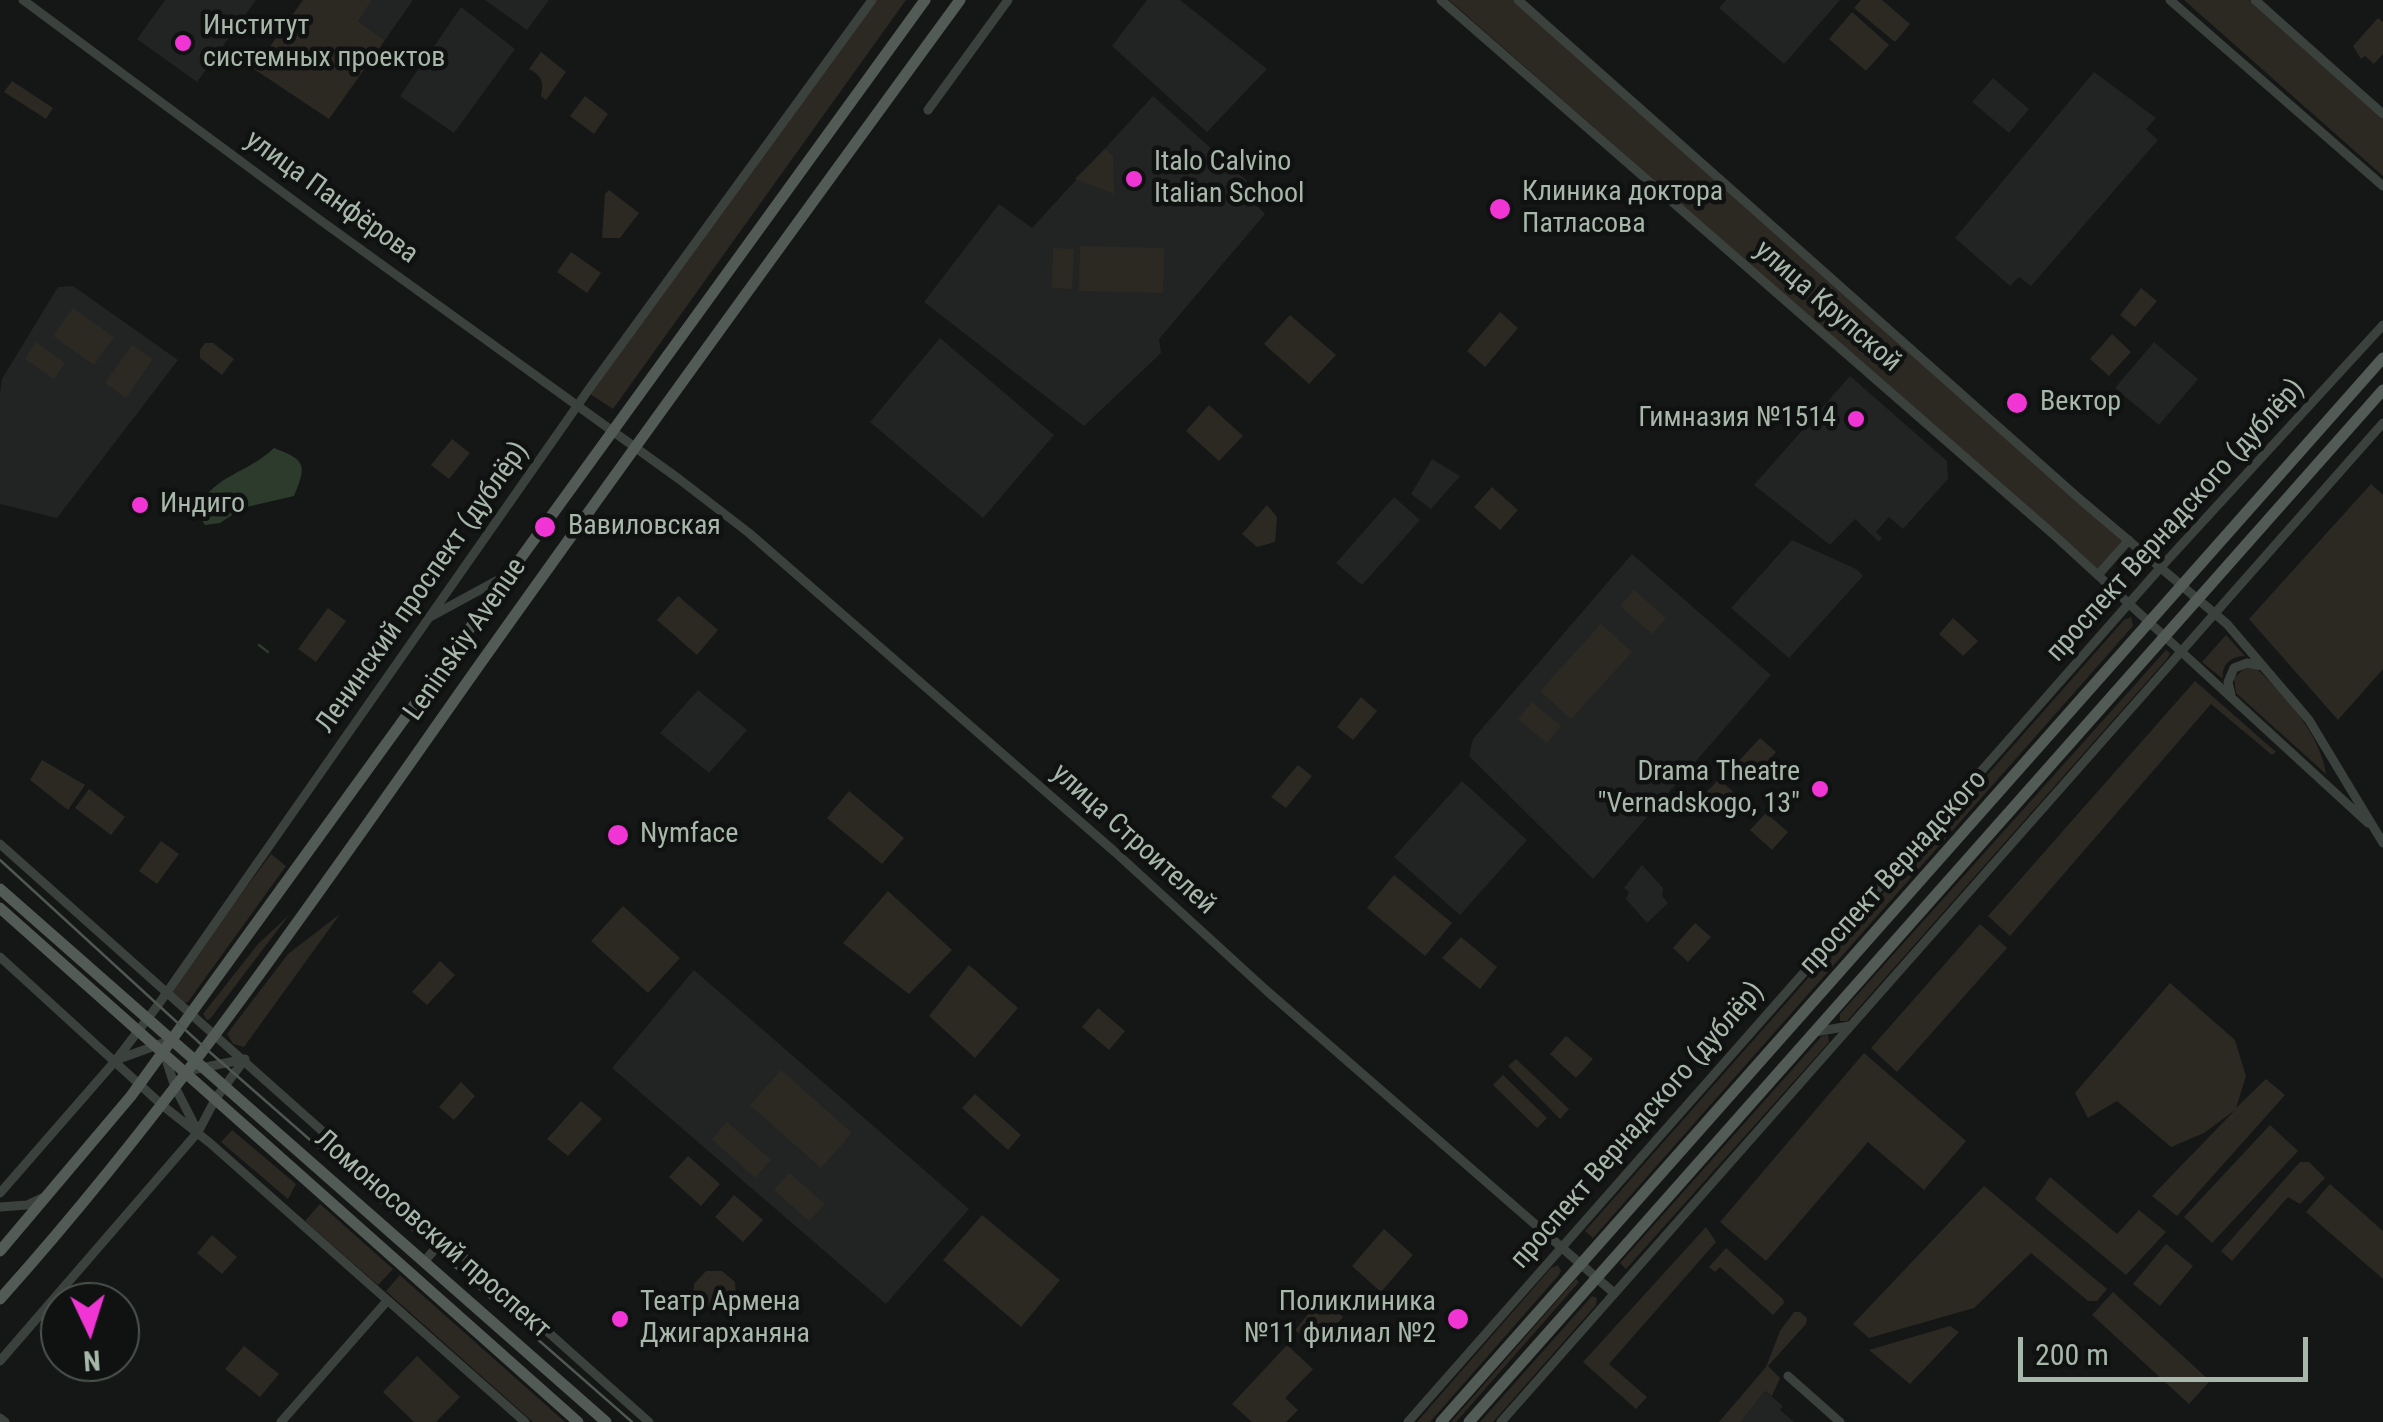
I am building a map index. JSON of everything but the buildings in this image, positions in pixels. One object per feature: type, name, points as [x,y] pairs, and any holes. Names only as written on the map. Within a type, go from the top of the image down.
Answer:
[{"type":"main road","name":"Leninskiy Avenue","points":[[0,1251],[140,1083],[163,1045],[192,1013],[926,0]]},
{"type":"main road","name":"Leninskiy Avenue","points":[[0,1299],[186,1072],[200,1064],[215,1033],[634,446],[960,0]]},
{"type":"main road","name":"проспект Вернадского","points":[[1441,1422],[2383,358]]},
{"type":"main road","name":"проспект Вернадского","points":[[1469,1422],[2383,390]]},
{"type":"main road","points":[[0,889],[163,1045]]},
{"type":"main road","points":[[0,908],[143,1024]]},
{"type":"main road","name":"Ломоносовский проспект","points":[[163,1045],[200,1064],[606,1422]]},
{"type":"main road","name":"Ломоносовский проспект","points":[[163,1045],[186,1072],[578,1422]]},
{"type":"main road","points":[[460,1316],[460,1306],[471,1303]]},
{"type":"street","name":"улица Панфёрова","points":[[23,0],[614,431]]},
{"type":"street","name":"Ленинский проспект (дублёр)","points":[[0,1194],[143,1024],[578,405],[872,0]]},
{"type":"street","points":[[928,110],[1008,0]]},
{"type":"street","name":"улица Крупской","points":[[1440,0],[2130,603],[2368,824]]},
{"type":"street","name":"улица Крупской","points":[[1518,0],[2216,614],[2266,666],[2309,720],[2368,824]]},
{"type":"street","points":[[2170,0],[2383,186]]},
{"type":"street","points":[[2255,0],[2383,114]]},
{"type":"street","name":"проспект Вернадского (дублёр)","points":[[1408,1422],[2161,567],[2383,325]]},
{"type":"street","points":[[1500,1422],[2383,422]]},
{"type":"street","name":"улица Строителей","points":[[614,431],[749,534],[1614,1293]]},
{"type":"street","points":[[2098,575],[2129,540]]},
{"type":"street","points":[[429,618],[511,572]]},
{"type":"street","points":[[2232,698],[2228,682],[2234,668],[2247,663],[2266,666]]},
{"type":"street","points":[[2368,824],[2383,844]]},
{"type":"street","points":[[0,844],[649,1422]]},
{"type":"street","points":[[0,957],[162,1105],[198,1132],[525,1422]]},
{"type":"street","points":[[1812,1032],[1850,1026]]},
{"type":"street","points":[[116,1060],[163,1045],[164,1062],[198,1132]]},
{"type":"street","points":[[200,1064],[245,1059]]},
{"type":"street","points":[[0,1361],[198,1132],[216,1098],[245,1059]]},
{"type":"street","points":[[0,1207],[28,1206],[48,1194]]},
{"type":"street","points":[[424,1262],[444,1238]]},
{"type":"street","points":[[281,1422],[387,1301]]},
{"type":"street","points":[[1788,1376],[1840,1422]]},
{"type":"shaded area","name":"Институт системных проектов","points":[[165,0],[256,0],[197,82],[137,39]]},
{"type":"shaded area","points":[[303,0],[372,0],[358,21],[385,40],[329,119],[254,69]]},
{"type":"shaded area","points":[[372,0],[413,0],[385,40],[357,20]]},
{"type":"shaded area","points":[[485,0],[549,0],[527,30]]},
{"type":"shaded area","points":[[876,0],[906,0],[613,409],[590,394]]},
{"type":"shaded area","points":[[1147,0],[1180,0],[1267,69],[1207,132],[1112,46]]},
{"type":"shaded area","points":[[1449,0],[1513,0],[2123,541],[2098,570]]},
{"type":"shaded area","points":[[1726,0],[1840,0],[1784,64],[1719,8]]},
{"type":"shaded area","points":[[1861,0],[1882,0],[1910,24],[1895,42],[1854,8]]},
{"type":"shaded area","points":[[2184,0],[2249,0],[2383,119],[2383,176]]},
{"type":"shaded area","points":[[461,7],[515,49],[454,133],[400,96]]},
{"type":"shaded area","points":[[1852,12],[1889,45],[1866,71],[1829,39]]},
{"type":"shaded area","points":[[2378,18],[2383,22],[2383,54],[2374,64],[2365,56],[2361,59],[2353,46]]},
{"type":"shaded area","points":[[541,52],[566,72],[546,100],[541,96],[541,80],[529,69]]},
{"type":"shaded area","points":[[2094,72],[2156,118],[2146,129],[2158,140],[2031,286],[2019,277],[2010,286],[1955,238]]},
{"type":"shaded area","points":[[1993,78],[2029,109],[2009,133],[1972,102]]},
{"type":"shaded area","points":[[12,81],[53,108],[46,119],[4,92]]},
{"type":"shaded area","points":[[585,96],[608,114],[594,134],[570,116]]},
{"type":"shaded area","points":[[1153,96],[1247,181],[1244,191],[1265,214],[1159,339],[1161,353],[1084,426],[924,302],[999,204],[1032,228]]},
{"type":"shaded area","points":[[1105,149],[1113,157],[1114,194],[1075,179]]},
{"type":"shaded area","points":[[609,190],[639,213],[620,238],[602,238],[605,194]]},
{"type":"shaded area","points":[[1080,246],[1164,248],[1163,293],[1079,291]]},
{"type":"shaded area","points":[[1053,248],[1074,249],[1072,289],[1052,288]]},
{"type":"shaded area","points":[[571,252],[601,273],[587,293],[557,272]]},
{"type":"shaded area","points":[[73,286],[178,360],[57,518],[0,504],[0,393],[2,379],[58,287]]},
{"type":"shaded area","points":[[2141,288],[2157,301],[2135,327],[2120,315]]},
{"type":"shaded area","points":[[73,308],[114,337],[94,365],[53,336]]},
{"type":"shaded area","points":[[1500,312],[1518,328],[1485,367],[1467,351]]},
{"type":"shaded area","points":[[1290,315],[1336,355],[1309,384],[1264,344]]},
{"type":"shaded area","points":[[2112,334],[2131,352],[2109,376],[2090,359]]},
{"type":"shaded area","points":[[940,338],[1054,435],[983,518],[870,422]]},
{"type":"shaded area","points":[[36,342],[65,363],[54,379],[25,359]]},
{"type":"shaded area","points":[[2154,342],[2198,379],[2159,425],[2115,388]]},
{"type":"shaded area","points":[[205,343],[213,343],[234,359],[222,375],[200,358]]},
{"type":"shaded area","points":[[132,345],[153,359],[126,398],[105,383]]},
{"type":"shaded area","name":"Гимназия №1514","points":[[1850,376],[1947,461],[1948,479],[1903,529],[1889,517],[1876,532],[1882,538],[1879,542],[1855,519],[1830,545],[1754,485]]},
{"type":"shaded area","points":[[1209,405],[1243,436],[1219,461],[1186,431]]},
{"type":"shaded area","points":[[452,439],[470,453],[449,479],[431,465]]},
{"type":"shaded area","points":[[274,448],[301,465],[294,496],[242,508],[220,523],[205,525],[195,509],[205,497]]},
{"type":"shaded area","points":[[1432,459],[1460,476],[1431,509],[1411,494]]},
{"type":"shaded area","points":[[2371,484],[2383,495],[2383,669],[2338,720],[2249,619]]},
{"type":"shaded area","points":[[1492,487],[1518,510],[1500,530],[1474,507]]},
{"type":"shaded area","points":[[1394,497],[1420,520],[1362,585],[1336,563]]},
{"type":"shaded area","points":[[1267,505],[1277,517],[1275,542],[1257,547],[1242,534]]},
{"type":"shaded area","points":[[1792,540],[1856,569],[1863,576],[1789,658],[1731,608]]},
{"type":"shaded area","points":[[1632,554],[1771,675],[1593,879],[1469,756],[1473,739]]},
{"type":"shaded area","points":[[1634,590],[1666,618],[1652,634],[1620,606]]},
{"type":"shaded area","points":[[678,596],[718,630],[697,655],[657,620]]},
{"type":"shaded area","points":[[328,608],[346,621],[316,662],[298,649]]},
{"type":"shaded area","points":[[2131,617],[2133,626],[1593,1238],[1585,1231],[2124,620]]},
{"type":"shaded area","points":[[1953,618],[1978,641],[1963,656],[1939,634]]},
{"type":"shaded area","points":[[1601,624],[1632,652],[1571,719],[1540,691]]},
{"type":"shaded area","points":[[2226,635],[2245,656],[2228,662],[2223,679],[2202,662]]},
{"type":"shaded area","points":[[2166,650],[2170,653],[2167,659],[1847,1021],[1840,1021],[1840,1014]]},
{"type":"shaded area","points":[[2247,666],[2256,668],[2300,716],[2317,744],[2326,774],[2236,693],[2234,678]]},
{"type":"shaded area","points":[[2195,681],[2276,752],[2272,755],[2211,704],[2010,936],[1988,916]]},
{"type":"shaded area","points":[[698,690],[747,730],[709,773],[660,733]]},
{"type":"shaded area","points":[[1361,697],[1377,711],[1353,740],[1337,727]]},
{"type":"shaded area","points":[[1532,702],[1561,726],[1547,743],[1518,719]]},
{"type":"shaded area","points":[[1760,738],[1776,752],[1754,777],[1738,762]]},
{"type":"shaded area","points":[[42,760],[85,785],[68,810],[30,780]]},
{"type":"shaded area","points":[[1298,765],[1312,776],[1286,808],[1271,797]]},
{"type":"shaded area","points":[[1719,779],[1740,798],[1724,815],[1703,796]]},
{"type":"shaded area","points":[[1462,781],[1527,840],[1460,915],[1394,857]]},
{"type":"shaded area","points":[[89,789],[125,817],[111,835],[75,808]]},
{"type":"shaded area","points":[[849,791],[904,838],[882,864],[827,818]]},
{"type":"shaded area","points":[[1766,813],[1788,832],[1772,850],[1750,830]]},
{"type":"shaded area","points":[[161,841],[179,854],[157,884],[139,871]]},
{"type":"shaded area","points":[[271,854],[286,866],[188,1002],[182,1003],[170,990]]},
{"type":"shaded area","points":[[1642,865],[1663,888],[1662,896],[1668,903],[1647,923],[1626,899],[1629,892],[1624,888]]},
{"type":"shaded area","points":[[1394,875],[1452,923],[1425,956],[1367,908]]},
{"type":"shaded area","points":[[888,891],[952,950],[909,994],[843,943]]},
{"type":"shaded area","points":[[623,906],[680,958],[648,993],[591,941]]},
{"type":"shaded area","points":[[340,914],[244,1047],[233,1044],[227,1034],[288,954]]},
{"type":"shaded area","points":[[289,915],[207,1020],[203,1014],[258,944]]},
{"type":"shaded area","points":[[1695,923],[1711,937],[1688,962],[1673,948]]},
{"type":"shaded area","points":[[1980,924],[2007,948],[1897,1072],[1871,1048]]},
{"type":"shaded area","points":[[1461,937],[1497,967],[1480,989],[1442,958]]},
{"type":"shaded area","points":[[440,961],[455,975],[427,1005],[412,992]]},
{"type":"shaded area","points":[[969,965],[1018,1008],[975,1058],[929,1016]]},
{"type":"shaded area","points":[[694,970],[969,1209],[886,1304],[612,1068]]},
{"type":"shaded area","points":[[2170,983],[2235,1040],[2246,1076],[2236,1108],[2266,1079],[2285,1095],[2177,1216],[2152,1196],[2235,1110],[2204,1133],[2171,1147],[2117,1101],[2088,1118],[2075,1093]]},
{"type":"shaded area","points":[[1098,1008],[1125,1031],[1109,1050],[1082,1027]]},
{"type":"shaded area","points":[[1828,1035],[1829,1042],[1626,1269],[1620,1263],[1822,1036]]},
{"type":"shaded area","points":[[1566,1036],[1593,1059],[1576,1078],[1550,1054]]},
{"type":"shaded area","points":[[1864,1053],[1966,1141],[1924,1190],[1868,1142],[1766,1261],[1720,1222]]},
{"type":"shaded area","points":[[1516,1059],[1569,1109],[1560,1119],[1508,1066]]},
{"type":"shaded area","points":[[781,1070],[852,1133],[821,1168],[750,1105]]},
{"type":"shaded area","points":[[1503,1075],[1547,1118],[1537,1128],[1493,1085]]},
{"type":"shaded area","points":[[461,1082],[475,1096],[454,1120],[439,1107]]},
{"type":"shaded area","points":[[975,1094],[1021,1135],[1008,1150],[962,1108]]},
{"type":"shaded area","points":[[581,1101],[602,1119],[568,1156],[547,1139]]},
{"type":"shaded area","points":[[727,1122],[771,1160],[755,1178],[712,1139]]},
{"type":"shaded area","points":[[2270,1125],[2298,1151],[2212,1243],[2184,1217]]},
{"type":"shaded area","points":[[232,1130],[296,1184],[288,1199],[221,1142]]},
{"type":"shaded area","points":[[688,1156],[720,1184],[701,1206],[669,1177]]},
{"type":"shaded area","points":[[2300,1162],[2309,1162],[2325,1178],[2300,1204],[2288,1197],[2232,1261],[2221,1251]]},
{"type":"shaded area","points":[[789,1173],[825,1204],[809,1221],[774,1190]]},
{"type":"shaded area","points":[[2050,1177],[2117,1234],[2139,1210],[2166,1232],[2126,1275],[2035,1199]]},
{"type":"shaded area","points":[[2330,1184],[2383,1231],[2383,1279],[2306,1212]]},
{"type":"shaded area","points":[[1984,1186],[2107,1289],[2097,1301],[2088,1301],[2031,1253],[1974,1308],[1869,1338],[1853,1324]]},
{"type":"shaded area","points":[[734,1195],[763,1220],[743,1242],[715,1217]]},
{"type":"shaded area","points":[[320,1204],[393,1269],[378,1285],[305,1221]]},
{"type":"shaded area","points":[[982,1215],[1060,1280],[1021,1327],[943,1260]]},
{"type":"shaded area","points":[[1706,1227],[1716,1242],[1609,1364],[1647,1397],[1636,1409],[1583,1362]]},
{"type":"shaded area","points":[[1384,1229],[1413,1255],[1381,1292],[1352,1266]]},
{"type":"shaded area","points":[[212,1235],[237,1257],[222,1274],[197,1253]]},
{"type":"shaded area","points":[[2166,1244],[2193,1266],[2160,1306],[2133,1284]]},
{"type":"shaded area","points":[[1726,1248],[1783,1299],[1773,1315],[1720,1267],[1715,1272],[1709,1267]]},
{"type":"shaded area","points":[[1558,1265],[1558,1276],[1430,1422],[1417,1422],[1551,1268]]},
{"type":"shaded area","points":[[706,1271],[722,1271],[735,1282],[736,1297],[723,1309],[703,1307],[693,1298],[694,1284]]},
{"type":"shaded area","points":[[400,1275],[565,1422],[533,1422],[386,1291]]},
{"type":"shaded area","points":[[1576,1279],[1579,1282],[1456,1422],[1451,1422]]},
{"type":"shaded area","points":[[2113,1292],[2210,1381],[2189,1404],[2092,1315]]},
{"type":"shaded area","points":[[1592,1296],[1597,1298],[1596,1305],[1493,1422],[1480,1422]]},
{"type":"shaded area","points":[[1322,1298],[1343,1317],[1316,1348],[1295,1330]]},
{"type":"shaded area","points":[[1794,1312],[1807,1318],[1806,1324],[1768,1366],[1780,1378],[1772,1396],[1765,1391],[1741,1422],[1719,1422],[1766,1367],[1780,1331]]},
{"type":"shaded area","points":[[1950,1326],[1959,1332],[1910,1384],[1869,1350]]},
{"type":"shaded area","points":[[1287,1345],[1313,1369],[1285,1398],[1298,1410],[1286,1422],[1252,1422],[1232,1404]]},
{"type":"shaded area","points":[[244,1346],[279,1374],[260,1397],[225,1369]]},
{"type":"shaded area","points":[[417,1356],[460,1397],[436,1422],[414,1422],[383,1392]]},
{"type":"shaded area","points":[[1765,1391],[1783,1406],[1780,1410],[1794,1422],[1741,1422]]},
{"type":"waterway","points":[[259,645],[268,652]]},
{"type":"tram line","points":[[0,860],[204,1047],[632,1422]]},
{"type":"place","name":"Институт системных проектов","points":[[183,43]]},
{"type":"place","name":"Italo Calvino Italian School","points":[[1134,179]]},
{"type":"place","name":"Клиника доктора Патласова","points":[[1500,209]]},
{"type":"place","name":"Вектор","points":[[2017,403]]},
{"type":"place","name":"Гимназия №1514","points":[[1856,419]]},
{"type":"place","name":"Индиго","points":[[140,505]]},
{"type":"place","name":"Вавиловская","points":[[545,527]]},
{"type":"place","name":"Drama Theatre \"Vernadskogo, 13\"","points":[[1820,789]]},
{"type":"place","name":"Nymface","points":[[618,835]]},
{"type":"place","name":"Театр Армена Джигарханяна","points":[[620,1319]]},
{"type":"place","name":"Поликлиника №11 филиал №2","points":[[1458,1319]]}]
